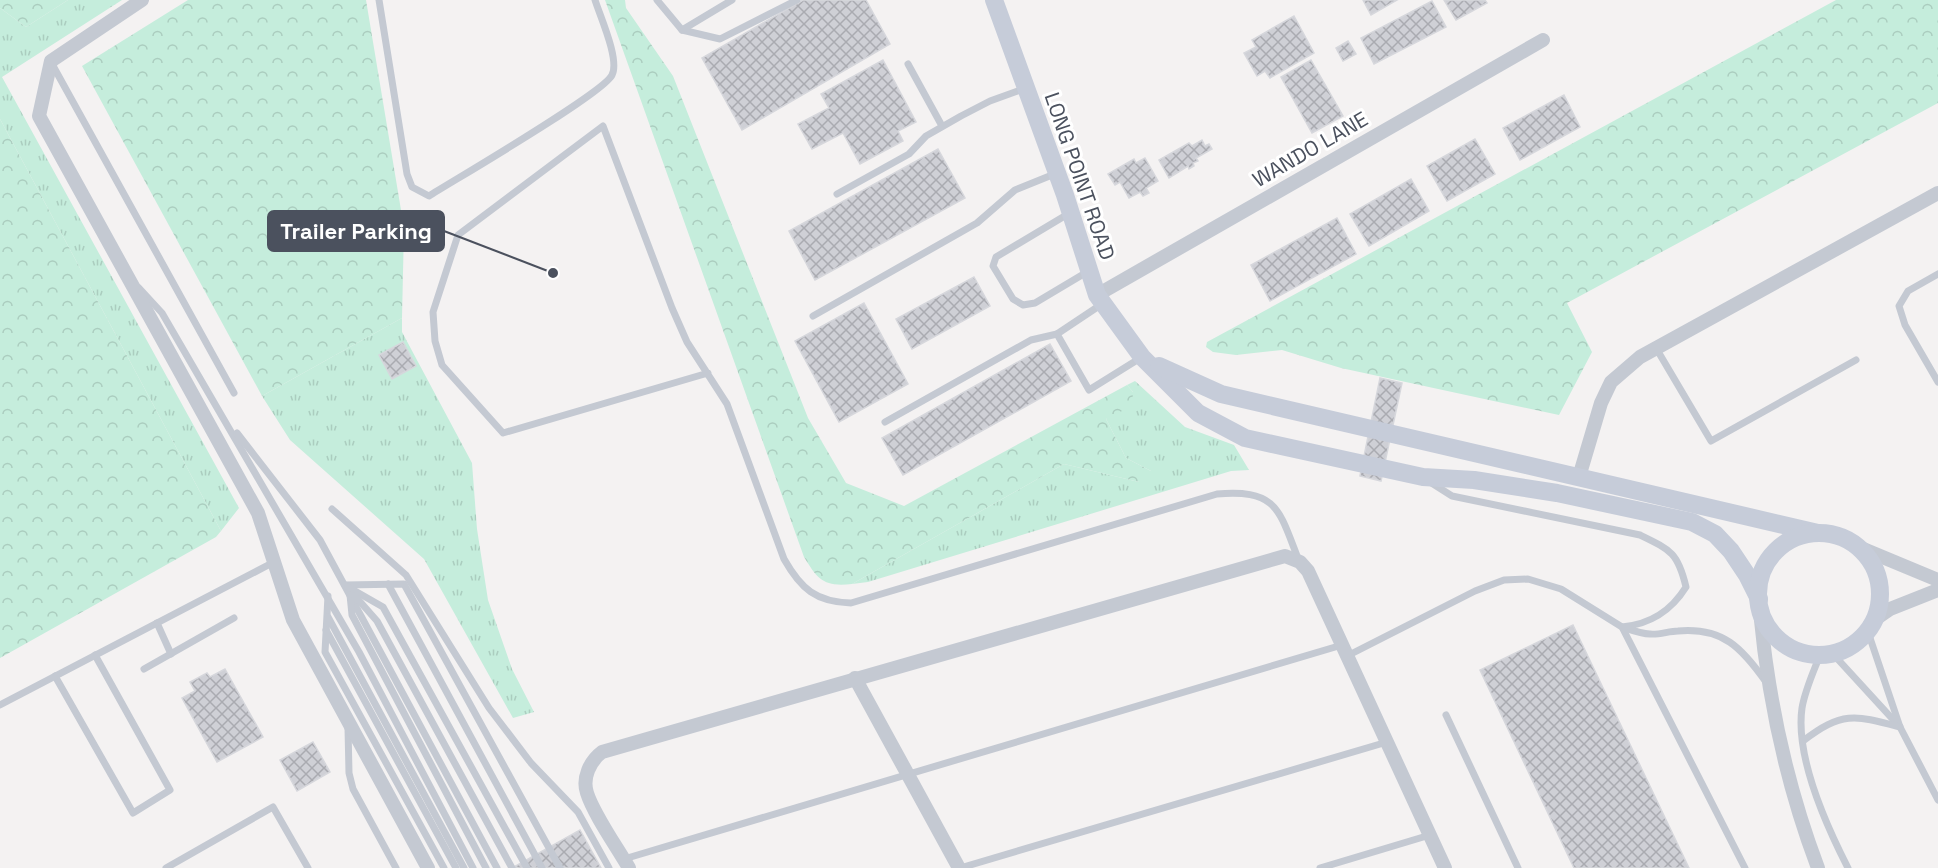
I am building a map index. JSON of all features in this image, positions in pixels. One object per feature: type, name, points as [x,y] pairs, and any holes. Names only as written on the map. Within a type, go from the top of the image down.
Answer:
[{"type":"main road","name":"LONG POINT ROAD","points":[[994,0],[1100,299],[1142,357],[1198,412],[1245,438],[1423,477],[1474,480],[1557,494],[1692,522],[1715,534],[1731,551],[1747,575],[1759,605]]},
{"type":"main road","points":[[1142,357],[1178,377],[1221,394],[1832,535],[1856,546],[1870,562],[1878,580],[1880,594],[1871,626],[1846,649],[1826,655],[1806,654],[1786,645],[1770,630],[1759,605],[1761,577],[1771,558],[1797,537],[1818,533]]},
{"type":"street","points":[[142,0],[51,61],[39,116],[258,513],[293,620],[428,868]]},
{"type":"street","name":"WANDO LANE","points":[[1100,299],[1543,40]]},
{"type":"street","points":[[1579,477],[1600,403],[1611,382],[1640,357],[1938,193]]},
{"type":"street","points":[[1856,546],[1938,580]]},
{"type":"street","points":[[626,863],[586,792],[586,775],[594,758],[602,752],[1285,556],[1300,562],[1308,571],[1445,868]]},
{"type":"street","points":[[1871,626],[1890,609],[1938,590]]},
{"type":"street","points":[[1759,605],[1771,690],[1787,774],[1818,868]]},
{"type":"street","points":[[855,678],[959,868]]},
{"type":"lane","points":[[379,0],[407,174],[412,187],[429,196],[572,107],[612,75],[614,59],[595,0]]},
{"type":"lane","points":[[657,0],[682,30],[720,39],[797,0]]},
{"type":"lane","points":[[682,30],[732,0]]},
{"type":"lane","points":[[51,61],[234,393]]},
{"type":"lane","points":[[908,64],[942,126]]},
{"type":"lane","points":[[837,194],[909,154],[927,136],[942,126],[990,101],[1026,88]]},
{"type":"lane","points":[[708,373],[503,433],[442,365],[435,341],[433,312],[458,235],[603,126],[687,342],[708,373],[728,404],[784,559],[795,578],[807,590],[829,602],[851,603],[1217,494],[1242,492],[1259,495],[1273,504],[1300,562]]},
{"type":"lane","points":[[813,315],[977,223],[1015,190],[1057,173]]},
{"type":"lane","points":[[1071,212],[996,257],[993,266],[1013,298],[1023,305],[1035,303],[1089,271]]},
{"type":"lane","points":[[125,273],[162,314],[328,596],[473,868]]},
{"type":"lane","points":[[1938,274],[1908,291],[1899,306],[1905,325],[1938,382]]},
{"type":"lane","points":[[885,422],[1031,340],[1057,334],[1100,299]]},
{"type":"lane","points":[[1057,334],[1089,390],[1142,357]]},
{"type":"lane","points":[[1656,348],[1711,441],[1856,360]]},
{"type":"lane","points":[[219,410],[321,540],[497,868]]},
{"type":"lane","points":[[1423,477],[1452,496],[1640,535],[1664,547],[1680,562],[1686,587],[1676,604],[1661,615],[1623,627]]},
{"type":"lane","points":[[332,509],[406,575],[489,708],[531,763],[578,812],[609,868]]},
{"type":"lane","points":[[0,705],[274,562]]},
{"type":"lane","points":[[626,863],[908,774],[1345,651],[1504,580],[1528,579],[1561,589],[1623,627],[1650,634],[1680,630],[1706,631],[1722,635],[1752,662],[1771,690]]},
{"type":"lane","points":[[388,584],[542,868]]},
{"type":"lane","points":[[345,585],[404,584],[560,868]]},
{"type":"lane","points":[[345,585],[377,621],[512,868]]},
{"type":"lane","points":[[345,585],[382,607],[527,868]]},
{"type":"lane","points":[[350,593],[352,615],[486,868]]},
{"type":"lane","points":[[328,596],[325,652],[444,868]]},
{"type":"lane","points":[[327,615],[464,868]]},
{"type":"lane","points":[[144,669],[234,618]]},
{"type":"lane","points":[[157,623],[171,654]]},
{"type":"lane","points":[[1871,626],[1900,727],[1938,800]]},
{"type":"lane","points":[[1623,627],[1745,868]]},
{"type":"lane","points":[[326,630],[456,868]]},
{"type":"lane","points":[[55,676],[134,813],[170,790],[95,655]]},
{"type":"lane","points":[[1848,868],[1832,836],[1811,782],[1803,741],[1801,711],[1806,689],[1826,655],[1900,727]]},
{"type":"lane","points":[[1446,715],[1518,868]]},
{"type":"lane","points":[[1803,741],[1821,727],[1857,716],[1900,727]]},
{"type":"lane","points":[[347,719],[349,773],[353,789],[396,868]]},
{"type":"lane","points":[[959,868],[1387,742]]},
{"type":"lane","points":[[166,868],[273,807],[308,868]]},
{"type":"lane","points":[[1320,868],[1430,835]]},
{"type":"green space","points":[[0,0],[68,0],[26,27],[0,8]]},
{"type":"green space","points":[[68,0],[122,0],[2,77],[239,508],[221,531],[0,119],[0,8],[26,27]]},
{"type":"green space","points":[[188,0],[366,0],[404,228],[402,318],[262,396],[82,66]]},
{"type":"green space","points":[[605,0],[625,0],[626,8],[673,76],[808,418],[846,483],[904,506],[1127,385],[1133,392],[1132,406],[1106,419],[1126,458],[1151,471],[1154,481],[1139,482],[1064,464],[852,584],[828,583],[818,576],[804,557]]},
{"type":"green space","points":[[1836,0],[1938,0],[1938,103],[1567,303],[1592,352],[1559,415],[1341,368],[1282,350],[1236,355],[1213,352],[1206,347],[1207,342]]},
{"type":"green space","points":[[0,119],[221,531],[216,537],[0,658]]},
{"type":"green space","points":[[402,318],[402,332],[472,463],[477,529],[488,600],[512,669],[534,712],[513,718],[424,559],[290,440],[262,396]]},
{"type":"green space","points":[[1135,381],[1185,427],[1234,445],[1249,470],[1231,471],[868,582],[852,584],[1064,464],[1139,482],[1151,471],[1126,458],[1106,419],[1133,392],[1127,385]]},
{"type":"building","points":[[803,0],[866,0],[890,44],[742,130],[702,58]]},
{"type":"building","points":[[1363,0],[1397,0],[1371,15]]},
{"type":"building","points":[[1444,0],[1485,0],[1487,3],[1456,20]]},
{"type":"building","points":[[1432,1],[1446,27],[1374,64],[1361,38]]},
{"type":"building","points":[[1294,16],[1314,53],[1270,78],[1265,71],[1257,76],[1244,53],[1256,47],[1252,40]]},
{"type":"building","points":[[1348,41],[1356,54],[1343,61],[1336,48]]},
{"type":"building","points":[[883,60],[916,122],[898,131],[903,141],[860,164],[843,133],[812,149],[798,124],[829,108],[821,94]]},
{"type":"building","points":[[1311,60],[1343,116],[1312,133],[1281,77]]},
{"type":"building","points":[[1564,95],[1580,127],[1520,160],[1503,128]]},
{"type":"building","points":[[1475,139],[1495,174],[1447,201],[1427,166]]},
{"type":"building","points":[[1202,140],[1205,146],[1209,144],[1212,149],[1196,158],[1198,161],[1193,163],[1194,166],[1189,169],[1188,166],[1169,178],[1159,160],[1189,143],[1192,146]]},
{"type":"building","points":[[938,149],[965,198],[815,280],[789,231]]},
{"type":"building","points":[[1145,158],[1158,181],[1146,188],[1149,193],[1143,196],[1140,192],[1129,198],[1120,182],[1115,185],[1108,174],[1134,159],[1136,163]]},
{"type":"building","points":[[1411,179],[1429,211],[1369,246],[1350,214]]},
{"type":"building","points":[[1337,218],[1356,254],[1270,301],[1251,265]]},
{"type":"building","points":[[974,277],[990,306],[912,349],[896,319]]},
{"type":"building","points":[[864,303],[908,384],[839,422],[795,341]]},
{"type":"building","points":[[403,342],[416,366],[392,379],[379,355]]},
{"type":"building","points":[[1050,344],[1071,381],[903,475],[882,438]]},
{"type":"building","points":[[1380,378],[1402,383],[1381,481],[1360,476]]},
{"type":"building","points":[[1573,625],[1689,868],[1574,868],[1480,670]]},
{"type":"building","points":[[225,669],[263,737],[217,762],[182,698],[195,691],[190,682],[207,673],[210,677]]},
{"type":"building","points":[[313,742],[330,772],[297,791],[280,760]]},
{"type":"building","points":[[580,830],[601,868],[512,868]]},
{"type":"place","name":"Trailer Parking","points":[[553,273]]}]
